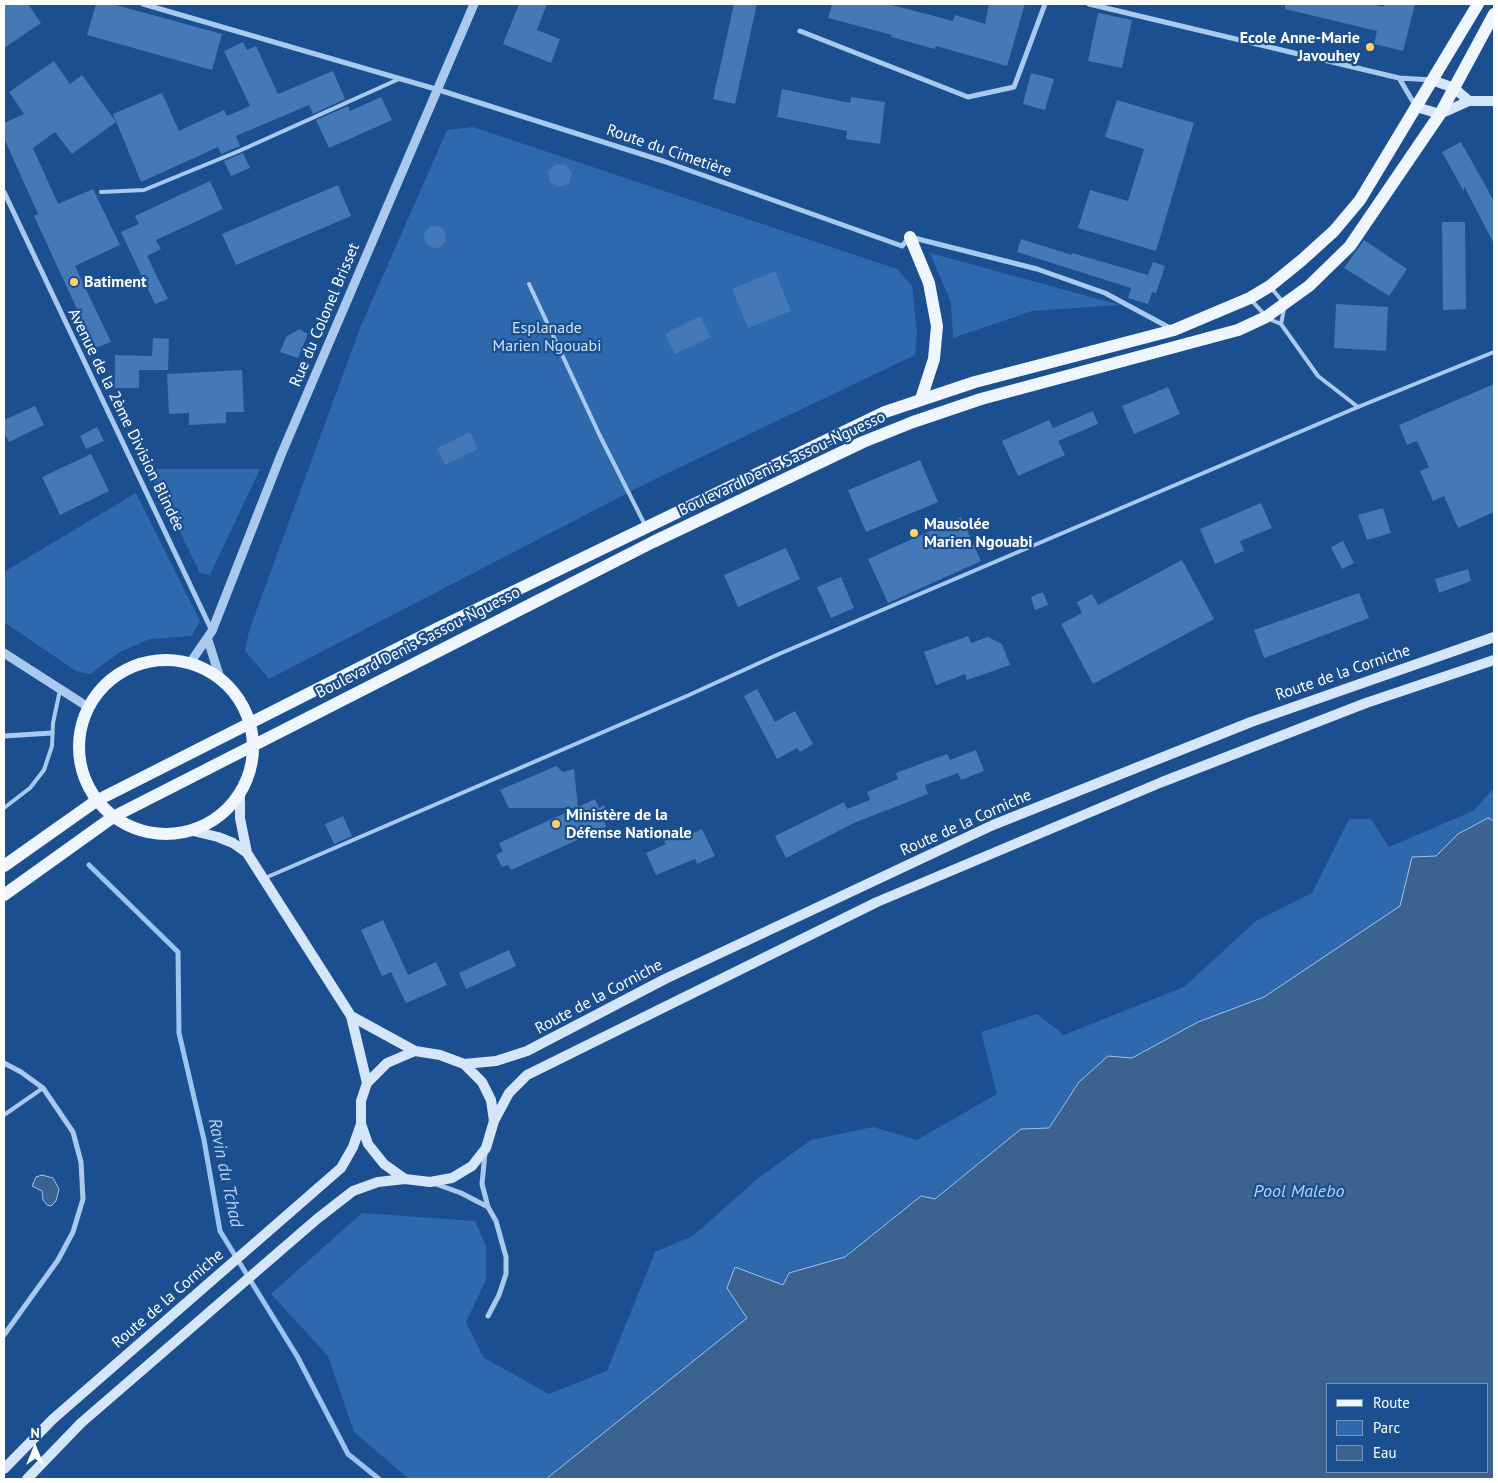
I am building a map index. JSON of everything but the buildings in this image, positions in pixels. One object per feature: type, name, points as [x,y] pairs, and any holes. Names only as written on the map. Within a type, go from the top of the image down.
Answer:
[{"type":"main road","name":"Boulevard Denis Sassou-Nguesso","points":[[4,866],[96,801],[251,722],[646,527],[867,421],[921,399],[974,382],[1174,330],[1250,298],[1270,286],[1302,260],[1339,225],[1360,200],[1478,4]]},
{"type":"main road","name":"Boulevard Denis Sassou-Nguesso","points":[[4,895],[113,817],[644,547],[863,442],[913,422],[981,399],[1238,330],[1266,317],[1310,286],[1350,246],[1440,114],[1494,14]]},
{"type":"main road","points":[[1432,80],[1454,88],[1469,101]]},
{"type":"main road","points":[[1416,107],[1440,114],[1469,101],[1494,100]]},
{"type":"main road","points":[[910,236],[929,283],[937,326],[934,359],[921,399]]},
{"type":"main road","name":"Route de la Corniche","points":[[464,1064],[496,1061],[527,1051],[665,978],[993,825],[1251,722],[1494,637]]},
{"type":"main road","points":[[193,831],[219,817],[240,796],[251,771],[255,745],[251,722],[239,697],[220,678],[190,663],[166,660],[143,663],[120,672],[102,687],[88,707],[80,730],[79,755],[84,779],[96,801],[113,817],[138,830],[165,835],[193,831],[218,836],[233,843],[247,853],[265,878],[351,1016],[368,1083]]},
{"type":"main road","points":[[27,1479],[81,1423],[317,1219],[353,1192],[378,1182],[405,1179],[430,1182],[452,1178],[472,1166],[486,1148],[494,1121],[510,1093],[527,1075],[877,902],[1162,782],[1366,703],[1494,660]]},
{"type":"main road","points":[[240,796],[240,818],[247,853]]},
{"type":"main road","points":[[351,1016],[414,1051],[440,1055],[464,1064],[485,1088],[492,1100],[494,1121]]},
{"type":"main road","points":[[405,1179],[384,1164],[368,1144],[360,1124],[361,1101],[368,1083],[386,1063],[414,1051]]},
{"type":"main road","name":"Route de la Corniche","points":[[4,1468],[53,1420],[341,1168],[353,1147],[360,1124]]},
{"type":"street","name":"Route du Cimetière","points":[[142,4],[439,90],[663,161],[902,246],[910,236]]},
{"type":"street","name":"Rue du Colonel Brisset","points":[[190,663],[208,640],[212,631],[281,455],[439,90],[474,4]]},
{"type":"street","points":[[800,31],[968,97],[1014,87],[1045,4]]},
{"type":"street","points":[[1088,4],[1399,78],[1432,80]]},
{"type":"street","points":[[1399,78],[1416,107]]},
{"type":"street","name":"Avenue de la 2ème Division Blindée","points":[[4,192],[212,631]]},
{"type":"street","points":[[910,236],[1037,269],[1105,293],[1174,330]]},
{"type":"street","points":[[208,640],[220,678]]},
{"type":"street","points":[[4,653],[88,707]]},
{"type":"street","points":[[4,736],[52,733]]},
{"type":"street","points":[[4,1063],[21,1072],[43,1088],[73,1132],[81,1162],[83,1199],[73,1232],[58,1260],[4,1335]]},
{"type":"street","points":[[486,1148],[482,1184],[506,1257],[506,1274],[500,1295],[488,1316]]},
{"type":"street","points":[[430,1182],[461,1192],[488,1207]]},
{"type":"lane","points":[[101,192],[144,190],[239,151],[399,78]]},
{"type":"lane","points":[[529,284],[600,436],[646,527]]},
{"type":"lane","points":[[1270,286],[1285,304],[1281,324]]},
{"type":"lane","points":[[1250,298],[1266,317],[1281,324],[1318,376],[1358,407]]},
{"type":"lane","points":[[265,878],[689,695],[788,650],[1358,407],[1494,352]]},
{"type":"lane","points":[[4,808],[30,788],[44,770],[52,746],[52,733],[60,690]]},
{"type":"lane","points":[[4,1115],[43,1088]]},
{"type":"green space","name":"Esplanade Marien Ngouabi","points":[[473,127],[897,269],[912,286],[917,333],[915,355],[645,484],[269,679],[245,651],[249,631],[360,328],[447,130]]},
{"type":"green space","points":[[930,253],[1120,305],[1032,311],[953,338],[951,303]]},
{"type":"green space","points":[[149,469],[260,469],[210,575],[200,573]]},
{"type":"green space","points":[[136,493],[200,621],[192,636],[150,639],[120,652],[90,674],[76,671],[4,622],[4,572]]},
{"type":"green space","points":[[1494,788],[1494,821],[1488,818],[1458,834],[1436,856],[1413,857],[1401,906],[1264,997],[1198,1022],[1132,1059],[1108,1056],[1079,1082],[1049,1128],[1021,1129],[935,1199],[921,1196],[845,1257],[789,1273],[783,1285],[727,1288],[748,1318],[546,1479],[409,1479],[354,1432],[328,1356],[271,1294],[362,1213],[475,1221],[486,1246],[486,1280],[466,1322],[484,1358],[549,1394],[607,1371],[655,1252],[693,1236],[757,1179],[811,1140],[873,1127],[917,1140],[997,1094],[981,1032],[1037,1014],[1064,1035],[1184,987],[1256,921],[1312,893],[1349,819],[1371,819],[1389,847],[1473,811]]},
{"type":"water","name":"Pool Malebo","points":[[1488,818],[1494,821],[1494,1479],[546,1479],[747,1318],[727,1288],[735,1267],[783,1285],[789,1273],[845,1257],[921,1196],[935,1199],[1021,1129],[1049,1128],[1079,1082],[1108,1056],[1132,1058],[1198,1022],[1264,997],[1400,906],[1412,857],[1436,856],[1458,834]]},
{"type":"water","points":[[42,1175],[53,1178],[59,1189],[56,1201],[51,1206],[47,1205],[43,1200],[42,1191],[32,1186],[36,1177]]},
{"type":"waterway","name":"Ravin du Tchad","points":[[89,865],[178,952],[179,1033],[204,1140],[220,1231],[297,1356],[348,1454],[379,1479]]},
{"type":"place","name":"Ecole Anne-Marie Javouhey","points":[[1370,47]]},
{"type":"place","name":"Batiment","points":[[74,282]]},
{"type":"place","name":"Mausolée Marien Ngouabi","points":[[914,533]]},
{"type":"place","name":"Ministère de la Défense Nationale","points":[[556,824]]}]
